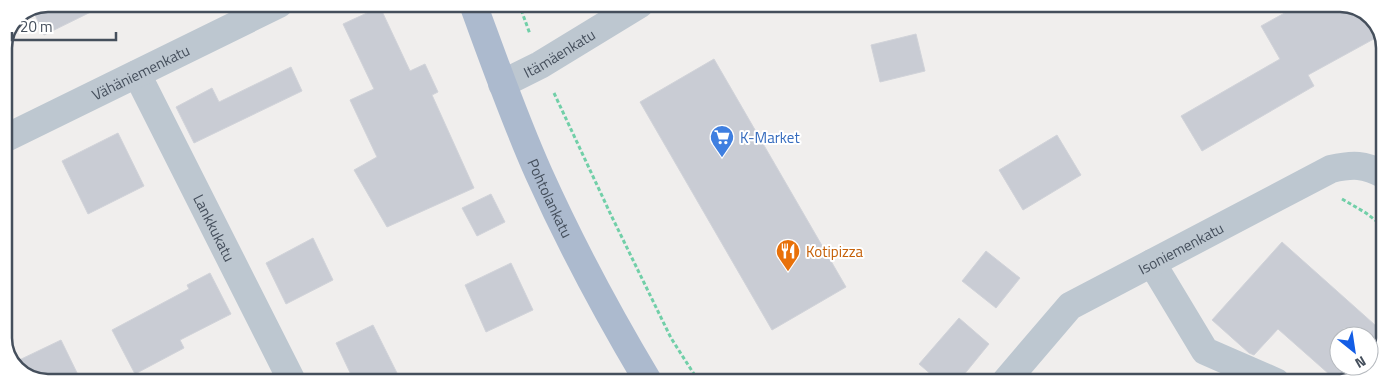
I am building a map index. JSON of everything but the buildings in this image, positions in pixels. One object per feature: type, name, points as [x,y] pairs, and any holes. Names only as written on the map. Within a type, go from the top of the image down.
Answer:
[{"type":"main road","name":"Pohtolankatu","points":[[475,12],[538,173],[611,318],[643,374]]},
{"type":"street","name":"Vähäniemenkatu","points":[[12,135],[263,12]]},
{"type":"street","name":"Itämäenkatu","points":[[502,84],[540,65],[627,12]]},
{"type":"street","name":"Lankkukatu","points":[[137,74],[288,374]]},
{"type":"street","name":"Isoniemenkatu","points":[[1012,374],[1070,306],[1331,169],[1362,165],[1376,171]]},
{"type":"street","points":[[1152,263],[1205,351],[1258,374]]},
{"type":"path","points":[[522,12],[540,65],[559,101],[611,215],[671,338],[694,374]]},
{"type":"place","name":"K-Market","points":[[722,158]]},
{"type":"place","name":"Kotipizza","points":[[788,272]]}]
